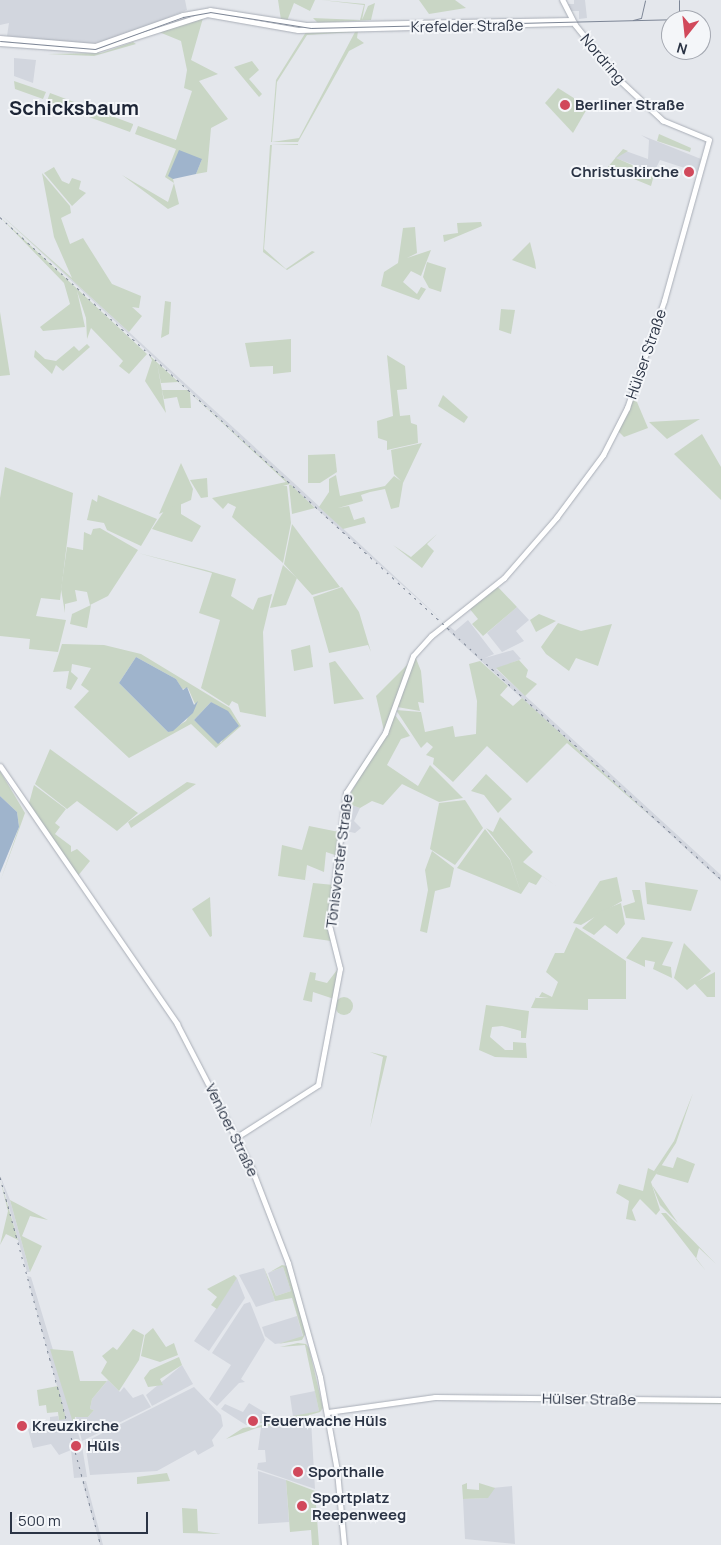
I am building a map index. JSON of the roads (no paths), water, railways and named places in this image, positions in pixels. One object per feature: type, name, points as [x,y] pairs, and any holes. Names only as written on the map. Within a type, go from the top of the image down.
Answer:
[{"type":"main road","name":"Nordring","points":[[562,0],[573,22],[606,67],[663,120],[709,140]]},
{"type":"main road","points":[[0,38],[95,46],[210,10],[286,24],[361,26]]},
{"type":"main road","points":[[563,20],[569,13]]},
{"type":"main road","points":[[0,43],[95,50],[207,14],[293,30],[361,26]]},
{"type":"main road","name":"Krefelder Straße","points":[[361,26],[563,20],[573,22]]},
{"type":"main road","name":"Krefelder Straße","points":[[361,26],[573,22]]},
{"type":"main road","name":"Hülser Straße","points":[[542,534],[603,455],[627,408],[664,302],[709,140]]},
{"type":"main road","name":"Tönisvorster Straße","points":[[237,1136],[318,1085],[340,969],[329,925],[346,793],[385,734],[414,656],[444,626],[504,578],[542,534]]},
{"type":"main road","name":"Venloer Straße","points":[[0,766],[172,1017],[237,1136],[288,1264],[330,1414],[344,1545]]},
{"type":"main road","name":"Hülser Straße","points":[[330,1414],[350,1409],[457,1397],[721,1400]]},
{"type":"water","points":[[179,150],[202,159],[196,174],[173,179],[168,176]]},
{"type":"water","points":[[136,657],[176,679],[183,690],[187,687],[194,705],[198,701],[193,713],[173,731],[168,732],[119,683]]},
{"type":"water","points":[[211,702],[228,711],[239,726],[218,744],[194,720]]},
{"type":"water","points":[[0,796],[17,812],[19,827],[0,873]]},
{"type":"tram line","points":[[633,20],[641,18],[645,0]]},
{"type":"tram line","points":[[0,41],[95,49],[183,17],[210,12],[311,28],[672,19],[679,16],[679,0]]},
{"type":"railway","points":[[0,217],[721,879]]},
{"type":"railway","points":[[0,1177],[101,1545]]},
{"type":"place","name":"Berliner Straße","points":[[565,105]]},
{"type":"place","name":"Christuskirche","points":[[689,172]]},
{"type":"place","name":"Feuerwache Hüls","points":[[253,1421]]},
{"type":"place","name":"Kreuzkirche","points":[[22,1426]]},
{"type":"place","name":"Hüls","points":[[76,1446]]},
{"type":"place","name":"Sporthalle","points":[[298,1472]]},
{"type":"place","name":"Sportplatz Reepenweeg","points":[[302,1506]]},
{"type":"district","name":"Schicksbaum","points":[[74,107]]}]
